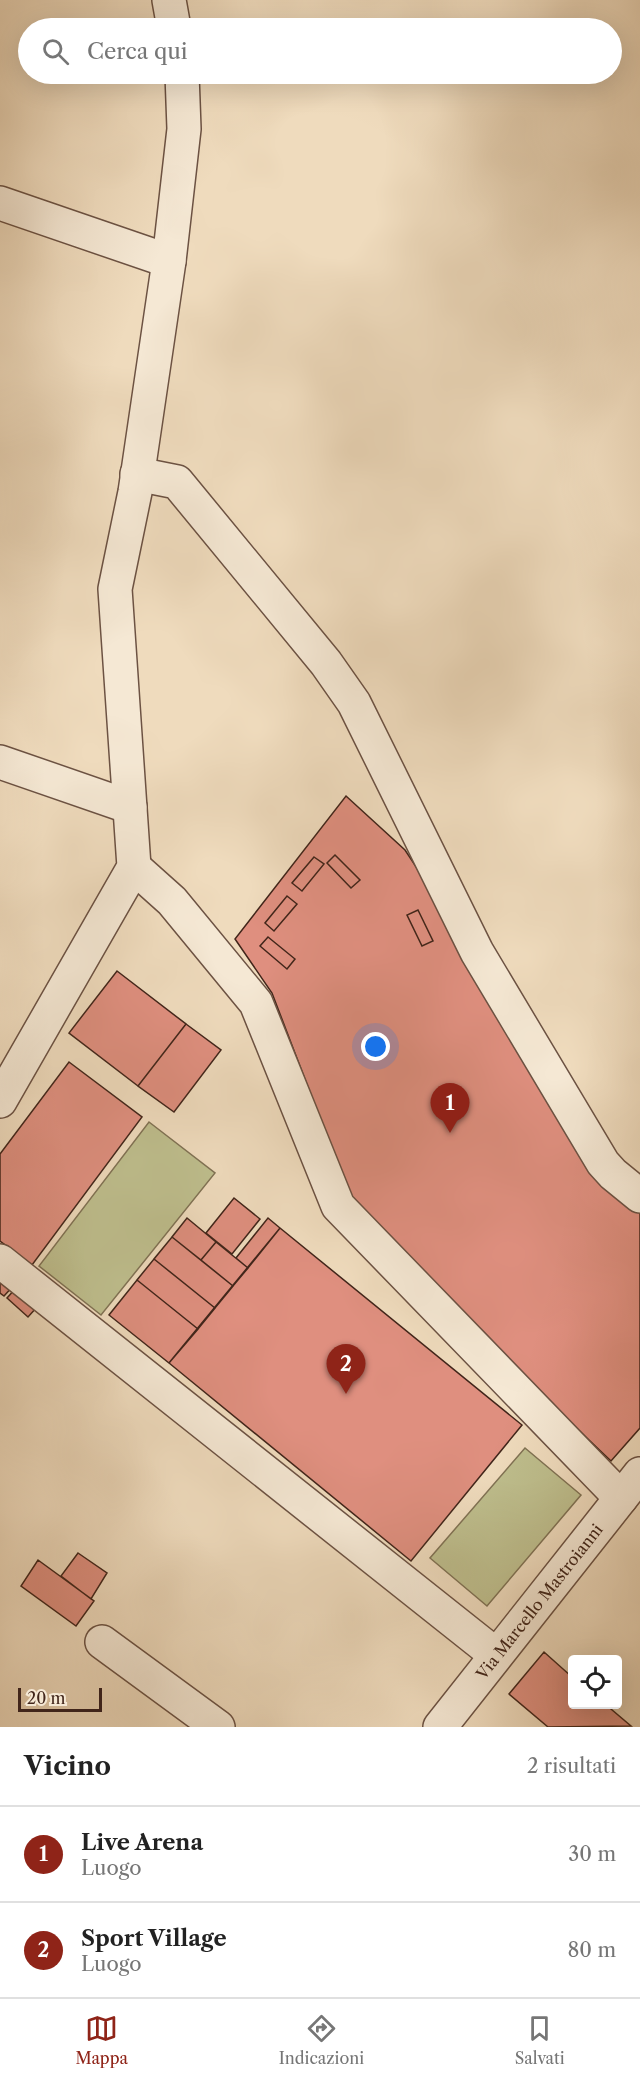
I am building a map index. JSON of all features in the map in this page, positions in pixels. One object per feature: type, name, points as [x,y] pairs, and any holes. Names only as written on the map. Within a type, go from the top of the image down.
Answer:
[{"type":"street","points":[[169,0],[172,18]]},
{"type":"street","points":[[0,1101],[134,867],[115,590],[137,474],[170,261],[184,129],[182,84]]},
{"type":"street","points":[[0,203],[170,261]]},
{"type":"street","points":[[137,474],[177,482],[340,683],[361,718],[477,952],[603,1163],[640,1196]]},
{"type":"street","points":[[0,762],[130,807]]},
{"type":"street","points":[[134,867],[172,901],[256,1003],[338,1206],[631,1486]]},
{"type":"street","points":[[0,1261],[496,1655]]},
{"type":"street","name":"Via Marcello Mastroianni","points":[[440,1727],[631,1486]]},
{"type":"street","points":[[102,1642],[218,1727]]},
{"type":"green space","points":[[149,1122],[215,1173],[101,1315],[39,1266]]},
{"type":"green space","points":[[525,1448],[581,1495],[487,1606],[430,1558]]},
{"type":"building","points":[[346,796],[405,850],[640,1205],[640,1428],[611,1461],[469,1326],[343,1189],[314,1103],[272,993],[235,939]]},
{"type":"building","points":[[335,855],[360,880],[351,888],[327,863]]},
{"type":"building","points":[[314,857],[324,864],[302,891],[292,883]]},
{"type":"building","points":[[287,896],[297,904],[274,931],[265,923]]},
{"type":"building","points":[[418,910],[433,941],[422,946],[407,915]]},
{"type":"building","points":[[268,937],[295,959],[287,969],[260,946]]},
{"type":"building","points":[[117,971],[186,1024],[138,1086],[69,1033]]},
{"type":"building","points":[[186,1024],[221,1050],[174,1112],[138,1086]]},
{"type":"building","points":[[69,1062],[142,1117],[32,1265],[0,1241],[0,1154]]},
{"type":"building","points":[[234,1198],[260,1219],[232,1254],[206,1233]]},
{"type":"building","points":[[187,1218],[216,1242],[201,1260],[172,1237]]},
{"type":"building","points":[[268,1218],[280,1228],[248,1268],[236,1258]]},
{"type":"building","points":[[280,1228],[522,1425],[411,1561],[169,1363]]},
{"type":"building","points":[[172,1237],[233,1286],[215,1308],[154,1259]]},
{"type":"building","points":[[216,1242],[248,1268],[233,1286],[201,1260]]},
{"type":"building","points":[[154,1259],[215,1308],[198,1329],[137,1280]]},
{"type":"building","points":[[0,1273],[14,1285],[4,1296],[0,1293]]},
{"type":"building","points":[[137,1280],[198,1329],[169,1363],[109,1315]]},
{"type":"building","points":[[16,1288],[37,1307],[28,1317],[7,1298]]},
{"type":"building","points":[[78,1553],[107,1573],[91,1599],[61,1576]]},
{"type":"building","points":[[38,1560],[94,1601],[76,1626],[21,1586]]},
{"type":"building","points":[[544,1652],[568,1673],[568,1709],[611,1709],[631,1726],[548,1727],[509,1694]]},
{"type":"place","name":"Live Arena","points":[[450,1133]]},
{"type":"place","name":"Sport Village","points":[[346,1394]]}]
